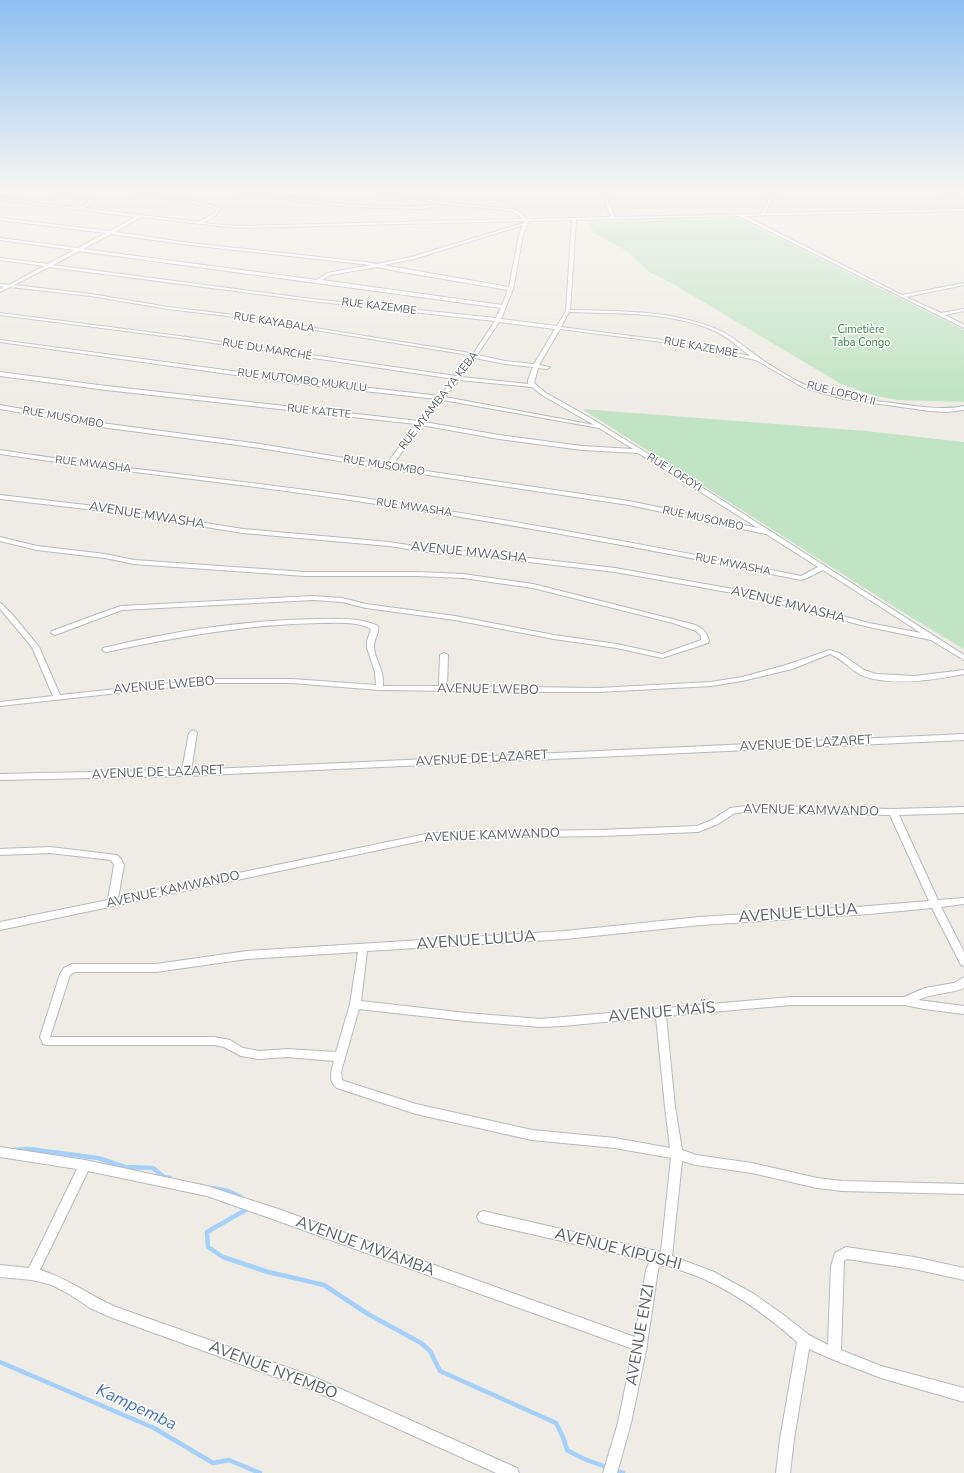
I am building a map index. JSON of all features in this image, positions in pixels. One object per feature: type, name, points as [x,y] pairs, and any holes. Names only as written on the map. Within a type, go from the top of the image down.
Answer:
[{"type":"street","points":[[0,291],[62,258]]},
{"type":"street","points":[[139,258],[318,280],[503,307]]},
{"type":"street","points":[[313,258],[378,265],[402,271],[511,289]]},
{"type":"street","points":[[318,280],[329,274],[351,271],[409,258]]},
{"type":"street","name":"RUE MYAMBA YA KEBA","points":[[388,467],[420,423],[443,398],[474,357],[498,320],[511,289],[518,258]]},
{"type":"street","points":[[533,386],[531,380],[536,366],[568,311],[572,258]]},
{"type":"street","points":[[825,258],[964,327]]},
{"type":"street","name":"RUE KAZEMBE","points":[[0,260],[312,300],[498,320],[678,343],[758,359]]},
{"type":"street","name":"RUE KAYABALA","points":[[0,284],[91,295],[168,308],[241,317],[464,353],[474,357],[547,367]]},
{"type":"street","points":[[902,296],[964,284]]},
{"type":"street","points":[[940,315],[964,310]]},
{"type":"street","name":"RUE LOFOYI II","points":[[568,311],[637,314],[687,320],[720,331],[758,359],[800,384],[832,394],[877,404],[939,410],[956,410],[964,408]]},
{"type":"street","name":"RUE DU MARCHÉ","points":[[0,314],[187,338],[458,378],[533,386]]},
{"type":"street","name":"RUE MUTOMBO MUKULU","points":[[0,341],[300,382],[443,398],[602,428]]},
{"type":"street","name":"RUE KATETE","points":[[0,374],[114,389],[420,423],[498,437],[582,448],[638,451]]},
{"type":"street","name":"RUE LOFOYI","points":[[533,386],[602,428],[964,658]]},
{"type":"street","name":"RUE MUSOMBO","points":[[0,407],[101,425],[260,446],[388,467],[629,503],[766,532]]},
{"type":"street","name":"RUE MWASHA","points":[[0,452],[89,465],[279,488],[460,515],[802,578],[822,568]]},
{"type":"street","name":"AVENUE MWASHA","points":[[0,497],[112,510],[243,531],[389,544],[423,550],[486,555],[615,570],[750,594],[869,625],[933,638]]},
{"type":"street","points":[[0,539],[43,549],[105,556],[134,562],[305,574],[417,574],[463,576],[533,586],[675,621],[702,632],[705,637],[704,641],[662,656],[617,646],[554,637],[455,618],[366,606],[342,600],[313,598],[121,608],[55,632]]},
{"type":"street","points":[[0,605],[35,647],[58,698]]},
{"type":"street","points":[[106,650],[151,640],[214,630],[286,622],[310,621],[366,623],[376,630],[372,637],[370,647],[380,677],[379,688]]},
{"type":"street","name":"AVENUE LWEBO","points":[[0,704],[209,681],[292,681],[379,688],[584,690],[711,684],[742,679],[789,668],[830,652],[836,654],[855,669],[874,677],[923,677],[964,672]]},
{"type":"street","points":[[443,689],[444,655]]},
{"type":"street","points":[[186,773],[194,733]]},
{"type":"street","name":"AVENUE DE LAZARET","points":[[0,777],[186,773],[964,737]]},
{"type":"street","name":"AVENUE KAMWANDO","points":[[0,926],[426,837],[450,835],[601,833],[698,829],[712,823],[733,810],[739,809],[893,812],[964,810]]},
{"type":"street","points":[[893,812],[935,904],[964,962]]},
{"type":"street","points":[[0,852],[50,850],[114,857],[119,864],[112,903]]},
{"type":"street","name":"AVENUE LULUA","points":[[341,1057],[287,1053],[258,1055],[241,1052],[226,1043],[214,1040],[47,1041],[45,1033],[65,974],[72,968],[156,968],[246,955],[565,935],[700,921],[964,901]]},
{"type":"street","points":[[363,948],[355,1004],[336,1072],[337,1082],[341,1085],[416,1109],[532,1134],[614,1143],[676,1154],[696,1160],[752,1168],[803,1181],[830,1185],[964,1189]]},
{"type":"street","name":"AVENUE MAÏS","points":[[355,1004],[438,1014],[541,1023],[809,1000],[906,1001],[925,992],[958,986],[964,981]]},
{"type":"street","points":[[906,1001],[964,1010]]},
{"type":"street","points":[[660,1012],[676,1154],[666,1259]]},
{"type":"street","name":"AVENUE MWAMBA","points":[[0,1152],[84,1165],[207,1191],[278,1215],[641,1346]]},
{"type":"street","points":[[32,1274],[84,1165]]},
{"type":"street","name":"AVENUE KIPUSHI","points":[[483,1218],[666,1259],[710,1276],[750,1298],[781,1320],[804,1340],[834,1354],[881,1372],[964,1395]]},
{"type":"street","points":[[834,1354],[837,1266],[839,1257],[846,1253],[861,1255],[914,1263],[964,1274]]},
{"type":"street","name":"AVENUE ENZI","points":[[610,1473],[633,1388],[641,1346],[652,1270],[655,1263],[666,1259]]},
{"type":"street","name":"AVENUE NYEMBO","points":[[0,1271],[32,1274],[61,1283],[94,1304],[114,1313],[314,1384],[512,1473]]},
{"type":"street","points":[[783,1473],[787,1439],[804,1340]]},
{"type":"green space","name":"Cimetière Taba Congo","points":[[634,258],[818,258],[964,330],[964,402],[898,400],[872,395],[841,384],[675,285],[649,272]]},
{"type":"green space","points":[[582,409],[866,431],[964,442],[964,649],[909,616]]},
{"type":"waterway","points":[[13,1150],[29,1149],[98,1158],[125,1167],[153,1168],[164,1177],[170,1178]]},
{"type":"waterway","points":[[213,1188],[228,1191],[241,1197]]},
{"type":"waterway","points":[[249,1208],[207,1232],[208,1247],[223,1257],[268,1272],[324,1285],[368,1314],[421,1343],[430,1351],[440,1371],[556,1423],[563,1437],[567,1450],[584,1459],[609,1468]]},
{"type":"waterway","name":"Kampemba","points":[[0,1362],[154,1428],[213,1463],[229,1460],[260,1473]]},
{"type":"waterway","points":[[614,1470],[623,1473]]}]
